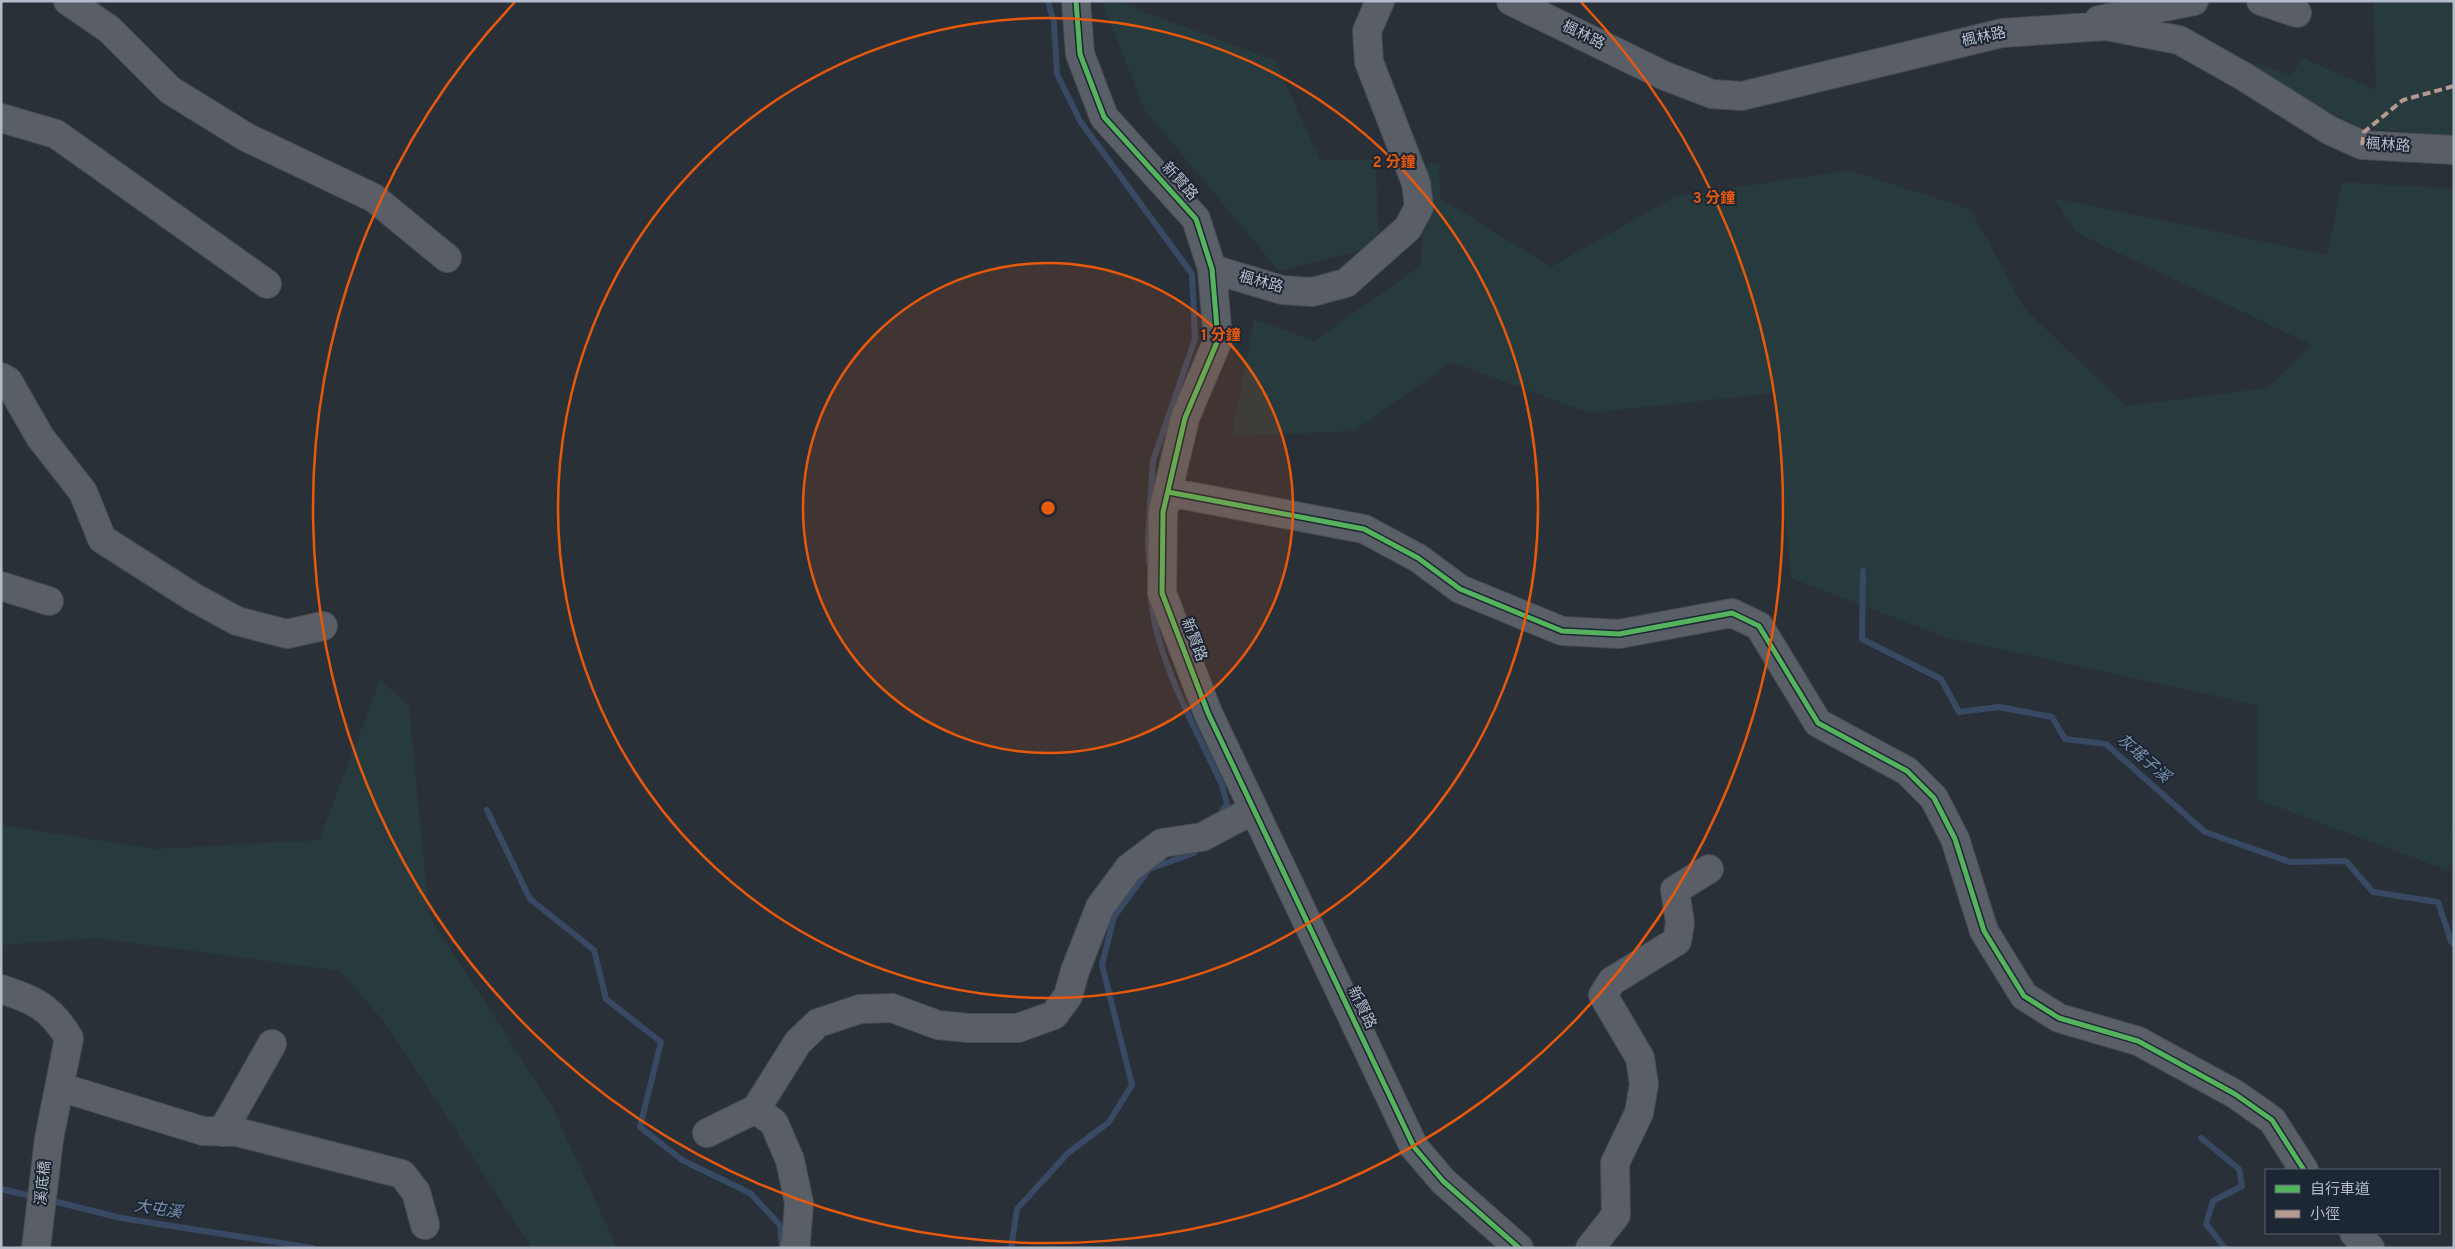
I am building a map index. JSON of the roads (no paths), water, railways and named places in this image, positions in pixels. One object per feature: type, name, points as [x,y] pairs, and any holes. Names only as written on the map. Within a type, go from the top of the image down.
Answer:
[{"type":"street","points":[[68,1],[109,29],[170,90],[246,137],[374,198],[447,258]]},
{"type":"street","name":"新賢路","points":[[1076,1],[1080,54],[1104,117],[1196,219],[1212,269],[1218,340],[1185,418],[1163,512],[1162,593],[1208,714],[1414,1147],[1444,1181],[1519,1248]]},
{"type":"street","name":"楓林路","points":[[1212,269],[1282,290],[1312,292],[1346,283],[1408,228],[1419,207],[1416,183],[1369,62],[1367,31],[1380,1]]},
{"type":"street","name":"楓林路","points":[[1511,1],[1665,76],[1712,94],[1742,96],[2002,32],[2106,26],[2179,40],[2243,76],[2328,130],[2362,145],[2454,150]]},
{"type":"street","points":[[2064,28],[2194,1]]},
{"type":"street","points":[[2261,1],[2297,13]]},
{"type":"street","points":[[1,118],[56,134],[266,284]]},
{"type":"street","points":[[1,376],[8,381],[40,437],[84,492],[102,539],[193,597],[237,621],[287,634],[323,626]]},
{"type":"street","points":[[1168,492],[1364,529],[1418,558],[1460,589],[1562,631],[1619,634],[1732,613],[1759,626],[1818,723],[1907,771],[1934,798],[1955,839],[1984,931],[2024,996],[2059,1018],[2138,1041],[2235,1094],[2272,1120],[2303,1169]]},
{"type":"street","points":[[1,586],[49,601]]},
{"type":"street","points":[[707,1133],[756,1109],[798,1042],[818,1023],[860,1009],[892,1008],[938,1025],[968,1028],[1018,1028],[1054,1015],[1068,996],[1075,971],[1100,907],[1128,868],[1162,843],[1202,837],[1253,810]]},
{"type":"street","points":[[1590,1248],[1616,1215],[1615,1164],[1639,1113],[1644,1084],[1640,1058],[1603,995],[1612,981],[1676,940],[1680,923],[1675,890],[1709,869]]},
{"type":"street","name":"溪底橋","points":[[1,989],[40,1005],[57,1018],[69,1038],[49,1139],[38,1237]]},
{"type":"street","points":[[222,1132],[272,1044]]},
{"type":"street","points":[[60,1088],[203,1131],[236,1132],[402,1174],[416,1192],[425,1225]]},
{"type":"street","points":[[756,1109],[774,1123],[790,1160],[799,1203],[794,1248]]},
{"type":"street","points":[[2355,1234],[2370,1248]]},
{"type":"waterway","points":[[1048,1],[1054,23],[1057,74],[1080,121],[1192,274],[1195,339],[1153,461],[1148,538],[1149,563]]},
{"type":"waterway","name":"灰瑤子溪","points":[[1863,571],[1862,639],[1941,679],[1959,712],[1999,707],[2052,717],[2065,739],[2106,744],[2205,832],[2290,862],[2346,861],[2373,892],[2438,902],[2454,945]]},
{"type":"waterway","points":[[1151,598],[1154,621],[1169,669],[1222,785],[1227,804],[1222,811]]},
{"type":"waterway","points":[[487,810],[530,899],[594,950],[606,999],[661,1042],[640,1127],[682,1160],[750,1193],[780,1225],[782,1248]]},
{"type":"waterway","points":[[1011,1248],[1017,1209],[1068,1153],[1109,1122],[1132,1085],[1102,965],[1114,917],[1149,869],[1194,853]]},
{"type":"waterway","points":[[2201,1138],[2239,1169],[2242,1186],[2213,1201],[2206,1224],[2225,1248]]},
{"type":"waterway","name":"大屯溪","points":[[1,1189],[36,1197]]},
{"type":"waterway","name":"大屯溪","points":[[49,1200],[121,1218],[313,1248]]}]
